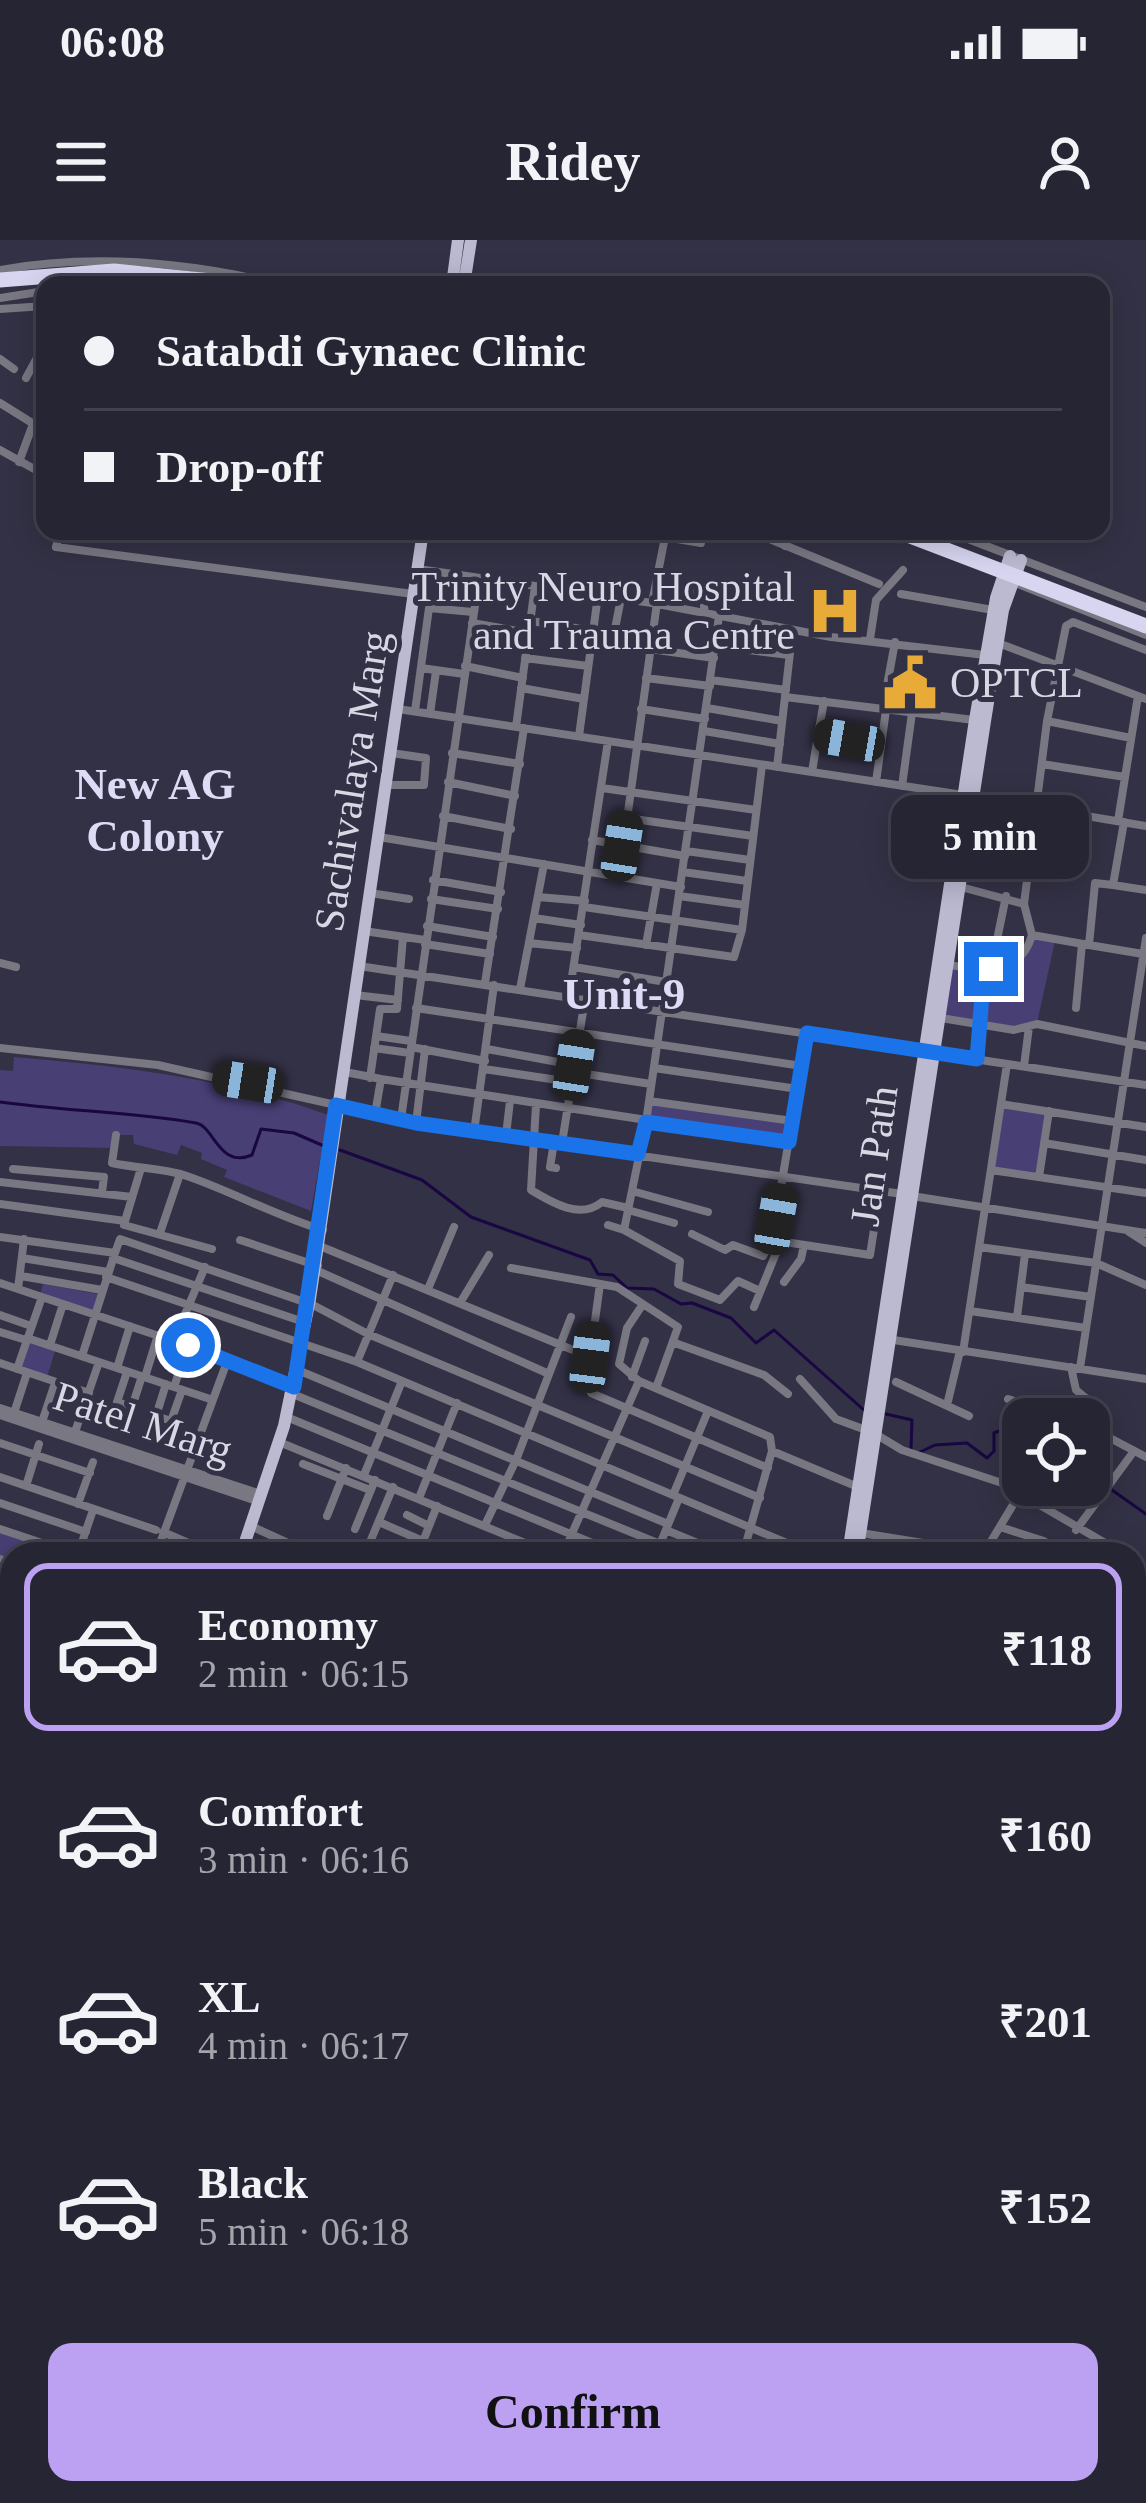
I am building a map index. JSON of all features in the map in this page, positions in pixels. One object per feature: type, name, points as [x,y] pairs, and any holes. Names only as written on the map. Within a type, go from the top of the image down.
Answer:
[{"type":"highway","points":[[2,290],[36,287]]},
{"type":"highway","points":[[922,540],[1146,622]]},
{"type":"highway","points":[[944,540],[1146,622]]},
{"type":"main road","points":[[453,276],[458,240]]},
{"type":"main road","points":[[465,276],[471,240]]},
{"type":"main road","name":"Sachivalaya Marg","points":[[248,1542],[289,1418],[312,1305],[422,540]]},
{"type":"main road","name":"Jan Path","points":[[929,1051],[940,1018],[961,886],[975,720],[986,655],[1015,558]]},
{"type":"main road","points":[[987,571],[999,603],[1028,590]]},
{"type":"main road","name":"Jan Path","points":[[854,1542],[858,1487],[968,796],[998,643],[999,603]]},
{"type":"main road","name":"Sachivalaya Marg","points":[[338,1106],[357,968]]},
{"type":"main road","name":"Jan Path","points":[[885,1338],[892,1259],[907,1195]]},
{"type":"main road","name":"Sachivalaya Marg","points":[[317,1268],[322,1230]]},
{"type":"main road","name":"Sachivalaya Marg","points":[[281,1443],[300,1371],[304,1322],[312,1305]]},
{"type":"main road","name":"Jan Path","points":[[858,1542],[872,1419]]},
{"type":"main road","name":"Sachivalaya Marg","points":[[249,1542],[263,1499]]},
{"type":"street","points":[[0,270],[96,260],[154,276]]},
{"type":"street","points":[[36,291],[2,290],[5,309],[36,307]]},
{"type":"street","points":[[0,359],[14,369]]},
{"type":"street","points":[[26,378],[36,366]]},
{"type":"street","points":[[0,403],[36,426]]},
{"type":"street","points":[[19,462],[33,424]]},
{"type":"street","points":[[0,450],[36,470]]},
{"type":"street","points":[[58,540],[56,547],[413,594]]},
{"type":"street","points":[[619,877],[664,540]]},
{"type":"street","points":[[688,540],[700,543]]},
{"type":"street","points":[[771,540],[878,584]]},
{"type":"street","points":[[785,546],[787,540]]},
{"type":"street","points":[[902,540],[1146,635]]},
{"type":"street","points":[[970,540],[1146,608]]},
{"type":"street","points":[[418,569],[986,655]]},
{"type":"street","points":[[870,639],[876,600],[903,570]]},
{"type":"street","points":[[401,1119],[478,578]]},
{"type":"street","points":[[473,1132],[490,1020],[490,954],[520,764],[522,683],[536,586]]},
{"type":"street","points":[[690,589],[702,593],[705,614]]},
{"type":"street","points":[[901,593],[999,603]]},
{"type":"street","points":[[579,736],[598,595]]},
{"type":"street","points":[[614,634],[621,598]]},
{"type":"street","points":[[415,711],[429,608],[529,633]]},
{"type":"street","points":[[623,1230],[646,1122],[719,616]]},
{"type":"street","points":[[531,621],[614,634],[714,658]]},
{"type":"street","points":[[947,965],[987,969],[1021,958],[1031,935],[1024,904],[1047,721],[1066,626],[1073,622],[1146,650]]},
{"type":"street","points":[[777,767],[792,635]]},
{"type":"street","points":[[895,642],[884,702],[905,708],[913,695],[924,697]]},
{"type":"street","points":[[998,643],[1142,698],[1131,738],[1113,885]]},
{"type":"street","points":[[716,646],[789,655]]},
{"type":"street","points":[[405,653],[422,656]]},
{"type":"street","points":[[525,658],[588,666]]},
{"type":"street","points":[[421,668],[465,670],[584,699]]},
{"type":"street","points":[[430,714],[436,671]]},
{"type":"street","points":[[646,678],[975,720]]},
{"type":"street","points":[[812,772],[824,701]]},
{"type":"street","points":[[707,708],[782,721]]},
{"type":"street","points":[[397,709],[1146,826]]},
{"type":"street","points":[[641,709],[706,719]]},
{"type":"street","points":[[876,782],[886,710]]},
{"type":"street","points":[[902,786],[913,713]]},
{"type":"street","points":[[1047,721],[1131,738]]},
{"type":"street","points":[[704,731],[780,744]]},
{"type":"street","points":[[818,735],[881,746]]},
{"type":"street","points":[[569,996],[608,741]]},
{"type":"street","points":[[385,785],[424,785],[426,758],[391,753]]},
{"type":"street","points":[[452,753],[520,764]]},
{"type":"street","points":[[1042,764],[1126,777]]},
{"type":"street","points":[[534,918],[646,945],[730,958],[737,954],[762,765]]},
{"type":"street","points":[[448,782],[515,796]]},
{"type":"street","points":[[602,788],[756,810]]},
{"type":"street","points":[[1052,877],[1061,812]]},
{"type":"street","points":[[442,816],[511,829]]},
{"type":"street","points":[[627,818],[753,836]]},
{"type":"street","points":[[968,834],[1031,845]]},
{"type":"street","points":[[378,836],[657,884],[745,905]]},
{"type":"street","points":[[592,840],[750,860]]},
{"type":"street","points":[[520,989],[544,864]]},
{"type":"street","points":[[683,872],[747,881]]},
{"type":"street","points":[[433,880],[501,892]]},
{"type":"street","points":[[1076,1008],[1095,883],[1146,890]]},
{"type":"street","points":[[646,945],[657,884]]},
{"type":"street","points":[[961,886],[1024,904]]},
{"type":"street","points":[[369,892],[409,899]]},
{"type":"street","points":[[977,1059],[987,969],[1006,896]]},
{"type":"street","points":[[538,897],[742,930]]},
{"type":"street","points":[[431,899],[498,909]]},
{"type":"street","points":[[427,926],[493,937]]},
{"type":"street","points":[[363,931],[490,954]]},
{"type":"street","points":[[1031,935],[1143,954]]},
{"type":"street","points":[[398,1004],[403,938]]},
{"type":"street","points":[[1084,1398],[1078,1393],[1076,1367],[1123,1082],[1141,1004],[1146,938]]},
{"type":"street","points":[[529,943],[577,948]]},
{"type":"street","points":[[0,963],[16,967]]},
{"type":"street","points":[[574,967],[666,982]]},
{"type":"street","points":[[357,968],[1146,1085]]},
{"type":"street","points":[[355,995],[416,1010],[802,1066]]},
{"type":"street","points":[[556,1168],[550,1167],[567,1110],[585,999]]},
{"type":"street","points":[[370,1078],[380,1009],[398,1004]]},
{"type":"street","points":[[940,1018],[1014,1030],[1029,1025],[1146,1046]]},
{"type":"street","points":[[1024,1066],[1029,1025]]},
{"type":"street","points":[[754,1307],[776,1241],[807,1033]]},
{"type":"street","points":[[376,1036],[410,1047]]},
{"type":"street","points":[[374,1048],[410,1047],[651,1084]]},
{"type":"street","points":[[0,1048],[158,1065],[416,1123],[1146,1233]]},
{"type":"street","points":[[416,1123],[425,1049]]},
{"type":"street","points":[[485,1060],[573,1073]]},
{"type":"street","points":[[948,1401],[970,1311],[1007,1064]]},
{"type":"street","points":[[654,1068],[798,1089]]},
{"type":"street","points":[[344,1072],[789,1142]]},
{"type":"street","points":[[375,1114],[381,1079]]},
{"type":"street","points":[[506,1135],[510,1101]]},
{"type":"street","points":[[649,1101],[793,1121]]},
{"type":"street","points":[[1001,1104],[1146,1127]]},
{"type":"street","points":[[536,1105],[529,1186],[537,1195],[574,1210],[592,1210],[602,1202],[674,1223]]},
{"type":"street","points":[[1039,1177],[1049,1112]]},
{"type":"street","points":[[116,1135],[112,1163],[181,1174],[322,1230]]},
{"type":"street","points":[[1045,1143],[1146,1160]]},
{"type":"street","points":[[82,1356],[142,1167]]},
{"type":"street","points":[[14,1169],[104,1178],[102,1192]]},
{"type":"street","points":[[991,1169],[1146,1193]]},
{"type":"street","points":[[160,1233],[181,1174]]},
{"type":"street","points":[[0,1182],[133,1197]]},
{"type":"street","points":[[35,1209],[38,1187]]},
{"type":"street","points":[[632,1191],[708,1212]]},
{"type":"street","points":[[870,1256],[880,1191]]},
{"type":"street","points":[[0,1204],[124,1223],[212,1249]]},
{"type":"street","points":[[608,1226],[680,1262],[676,1283],[720,1300],[738,1281],[760,1291]]},
{"type":"street","points":[[428,1289],[454,1227]]},
{"type":"street","points":[[1123,1228],[1146,1243]]},
{"type":"street","points":[[692,1234],[725,1250],[733,1245],[764,1256],[776,1241]]},
{"type":"street","points":[[0,1238],[114,1255],[304,1322]]},
{"type":"street","points":[[18,1289],[24,1239]]},
{"type":"street","points":[[120,1239],[312,1305],[368,1334],[760,1498]]},
{"type":"street","points":[[240,1240],[317,1268],[549,1374]]},
{"type":"street","points":[[776,1241],[892,1259]]},
{"type":"street","points":[[784,1282],[800,1261],[804,1245]]},
{"type":"street","points":[[322,1247],[590,1357]]},
{"type":"street","points":[[979,1247],[1096,1263],[1146,1285]]},
{"type":"street","points":[[1016,1318],[1025,1253]]},
{"type":"street","points":[[460,1303],[489,1255]]},
{"type":"street","points":[[22,1258],[107,1274],[357,1362],[784,1542]]},
{"type":"street","points":[[174,1340],[205,1267]]},
{"type":"street","points":[[511,1268],[622,1289],[678,1327],[656,1388]]},
{"type":"street","points":[[357,1362],[393,1275]]},
{"type":"street","points":[[21,1276],[102,1290]]},
{"type":"street","points":[[0,1283],[228,1359],[644,1542]]},
{"type":"street","points":[[600,1284],[589,1390],[627,1411],[768,1468]]},
{"type":"street","points":[[1021,1287],[1091,1297]]},
{"type":"street","points":[[16,1369],[42,1297]]},
{"type":"street","points":[[50,1345],[63,1304]]},
{"type":"street","points":[[643,1304],[627,1328],[619,1364],[636,1379],[767,1434],[772,1451],[746,1542]]},
{"type":"street","points":[[970,1311],[1086,1328]]},
{"type":"street","points":[[0,1315],[31,1326]]},
{"type":"street","points":[[485,1525],[507,1482],[571,1317]]},
{"type":"street","points":[[116,1368],[130,1326]]},
{"type":"street","points":[[0,1332],[213,1400]]},
{"type":"street","points":[[127,1372],[117,1402],[132,1408],[158,1335]]},
{"type":"street","points":[[885,1338],[1146,1378]]},
{"type":"street","points":[[569,1542],[627,1411],[645,1341]]},
{"type":"street","points":[[675,1342],[764,1375],[788,1394]]},
{"type":"street","points":[[174,1387],[188,1345]]},
{"type":"street","points":[[158,1542],[228,1359]]},
{"type":"street","points":[[76,1432],[99,1362]]},
{"type":"street","points":[[1,1367],[88,1393]]},
{"type":"street","points":[[300,1371],[592,1492],[699,1542]]},
{"type":"street","points":[[14,1413],[27,1373]]},
{"type":"street","points":[[800,1379],[836,1419],[872,1419],[899,1449],[1002,1482]]},
{"type":"street","points":[[364,1475],[402,1381]]},
{"type":"street","points":[[896,1382],[948,1401],[970,1416]]},
{"type":"street","points":[[43,1422],[56,1383]]},
{"type":"street","points":[[419,1498],[457,1403]]},
{"type":"street","name":"Patel Marg","points":[[0,1411],[76,1432],[263,1499]]},
{"type":"street","name":"Patel Marg","points":[[0,1411],[186,1472]]},
{"type":"street","points":[[661,1542],[708,1411]]},
{"type":"street","points":[[289,1418],[592,1542]]},
{"type":"street","points":[[1110,1436],[1146,1456]]},
{"type":"street","points":[[0,1443],[38,1449],[92,1467],[78,1504]]},
{"type":"street","points":[[281,1443],[523,1542]]},
{"type":"street","points":[[26,1486],[38,1449]]},
{"type":"street","points":[[772,1451],[858,1487]]},
{"type":"street","points":[[1076,1530],[1134,1451]]},
{"type":"street","points":[[303,1464],[370,1490]]},
{"type":"street","points":[[327,1516],[346,1468]]},
{"type":"street","points":[[0,1478],[186,1542]]},
{"type":"street","points":[[355,1529],[375,1480]]},
{"type":"street","points":[[370,1542],[392,1487]]},
{"type":"street","points":[[0,1503],[86,1532]]},
{"type":"street","points":[[379,1522],[423,1541],[437,1505]]},
{"type":"street","points":[[993,1542],[1012,1506]]},
{"type":"street","points":[[1044,1506],[1100,1542]]},
{"type":"street","points":[[82,1542],[93,1509]]},
{"type":"street","points":[[407,1515],[429,1526]]},
{"type":"street","points":[[1000,1527],[1044,1541]]},
{"type":"street","points":[[0,1528],[41,1542]]},
{"type":"street","points":[[255,1528],[286,1542]]},
{"type":"street","points":[[861,1533],[902,1542]]},
{"type":"shaded area","points":[[1032,936],[1055,941],[1037,1023],[1014,1028],[941,1018],[948,966],[1012,965]]},
{"type":"shaded area","points":[[14,1057],[173,1076],[328,1115],[311,1211],[224,1177],[227,1170],[181,1145],[177,1155],[134,1144],[133,1135],[117,1135],[117,1148],[0,1146],[0,1070],[13,1071]]},
{"type":"shaded area","points":[[650,1103],[789,1123],[787,1139],[648,1119]]},
{"type":"shaded area","points":[[1003,1106],[1047,1113],[1037,1175],[994,1168]]},
{"type":"shaded area","points":[[43,1284],[98,1294],[93,1311],[40,1295]]},
{"type":"shaded area","points":[[30,1343],[55,1351],[47,1377],[21,1368]]},
{"type":"shaded area","points":[[0,1532],[30,1542],[0,1542]]},
{"type":"waterway","points":[[0,1102],[196,1123],[225,1152],[241,1158],[252,1155],[261,1129],[294,1133],[324,1146]]},
{"type":"waterway","points":[[340,1150],[422,1180],[471,1217],[590,1260],[598,1274],[613,1275],[627,1288],[654,1289],[681,1304],[692,1303],[731,1318],[756,1343],[774,1330],[865,1411]]},
{"type":"waterway","points":[[886,1414],[912,1420],[911,1449]]},
{"type":"waterway","points":[[918,1453],[935,1445],[967,1443],[987,1458],[994,1451],[994,1433],[1002,1430]]},
{"type":"waterway","points":[[1112,1490],[1146,1514]]},
{"type":"place","name":"Trinity Neuro Hospital and Trauma Centre","points":[[835,611]]},
{"type":"place","name":"OPTCL","points":[[910,683]]},
{"type":"district","name":"New AG Colony","points":[[155,810]]},
{"type":"district","name":"Unit-9","points":[[624,994]]},
{"type":"route","points":[[188,1345],[294,1387],[336,1105],[416,1123],[638,1154],[646,1122],[789,1142],[807,1033],[977,1059],[981,1024],[976,1023],[984,970],[991,969]]}]
